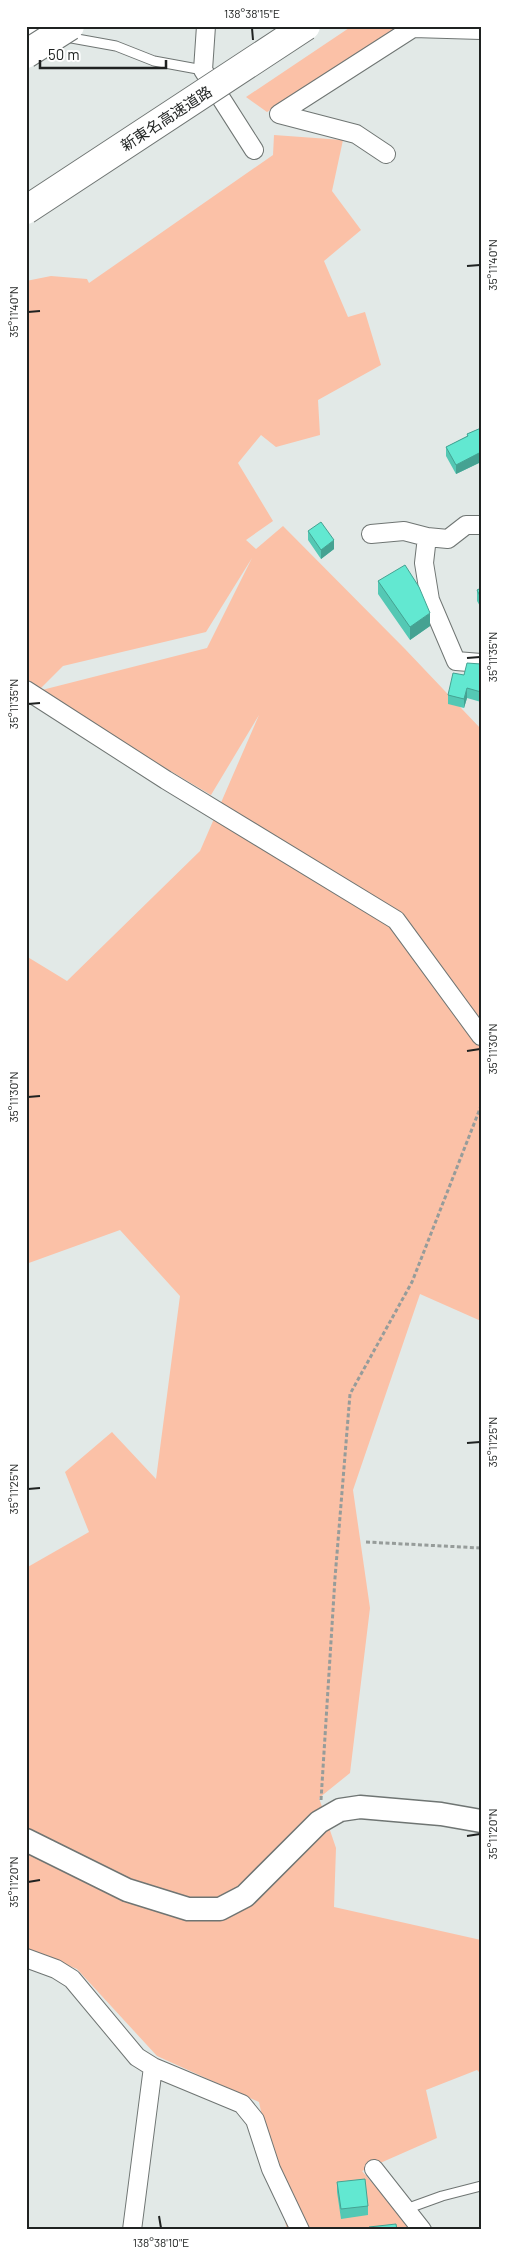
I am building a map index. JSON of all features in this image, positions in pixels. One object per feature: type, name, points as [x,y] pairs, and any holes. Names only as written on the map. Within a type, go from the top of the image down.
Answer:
[{"type":"highway","points":[[26,54],[70,26]]},
{"type":"highway","name":"新東名高速道路","points":[[26,210],[306,26]]},
{"type":"street","points":[[206,26],[203,70],[254,150]]},
{"type":"street","points":[[386,154],[356,134],[279,114],[413,28],[481,30]]},
{"type":"street","points":[[371,534],[404,531],[427,538],[448,539],[466,525],[481,525]]},
{"type":"street","points":[[427,538],[424,563],[430,600],[456,661],[481,663]]},
{"type":"street","points":[[26,690],[166,780],[396,920],[481,1036]]},
{"type":"street","points":[[26,1840],[127,1890],[188,1910],[220,1910],[245,1896],[319,1822],[340,1810],[360,1807],[441,1814],[481,1821]]},
{"type":"street","points":[[26,1958],[56,1969],[72,1979],[138,2058],[153,2067],[242,2104],[255,2120],[271,2169],[300,2230]]},
{"type":"street","points":[[132,2230],[153,2067]]},
{"type":"street","points":[[374,2169],[422,2230]]},
{"type":"lane","points":[[26,30],[116,46],[154,61],[203,70]]},
{"type":"lane","points":[[406,2209],[481,2186]]},
{"type":"path","points":[[319,1822],[335,1578],[350,1394],[412,1282],[481,1106]]},
{"type":"path","points":[[366,1542],[481,1548]]},
{"type":"shaded area","points":[[352,26],[406,26],[267,112],[246,97]]},
{"type":"shaded area","points":[[274,135],[343,140],[332,191],[361,230],[324,261],[348,317],[365,312],[381,365],[318,400],[320,435],[276,447],[261,435],[238,463],[273,521],[246,540],[256,549],[283,526],[481,729],[481,1321],[420,1294],[353,1490],[370,1608],[350,1773],[319,1798],[336,1848],[334,1907],[481,1940],[481,2074],[477,2070],[426,2090],[437,2138],[362,2171],[413,2230],[287,2230],[259,2102],[157,2056],[77,1969],[26,1948],[26,1568],[89,1532],[65,1472],[112,1432],[156,1479],[180,1296],[120,1230],[26,1264],[26,956],[67,981],[200,851],[259,715],[211,795],[37,692],[26,703],[26,281],[51,276],[87,279],[89,283],[273,155]],"holes":[[[252,558],[207,648],[38,691],[63,666],[206,632]]]},
{"type":"building","points":[[481,428],[481,452],[456,465],[446,447]]},
{"type":"building","points":[[321,522],[334,540],[321,550],[308,531]]},
{"type":"building","points":[[405,565],[419,587],[430,613],[410,627],[378,581]]},
{"type":"building","points":[[481,588],[481,598],[477,590]]},
{"type":"building","points":[[467,663],[481,664],[481,692],[467,688],[464,699],[448,695],[453,673],[464,675]]},
{"type":"building","points":[[365,2179],[368,2206],[341,2209],[337,2182]]},
{"type":"building","points":[[396,2224],[397,2230],[365,2230],[369,2229],[369,2227]]}]
